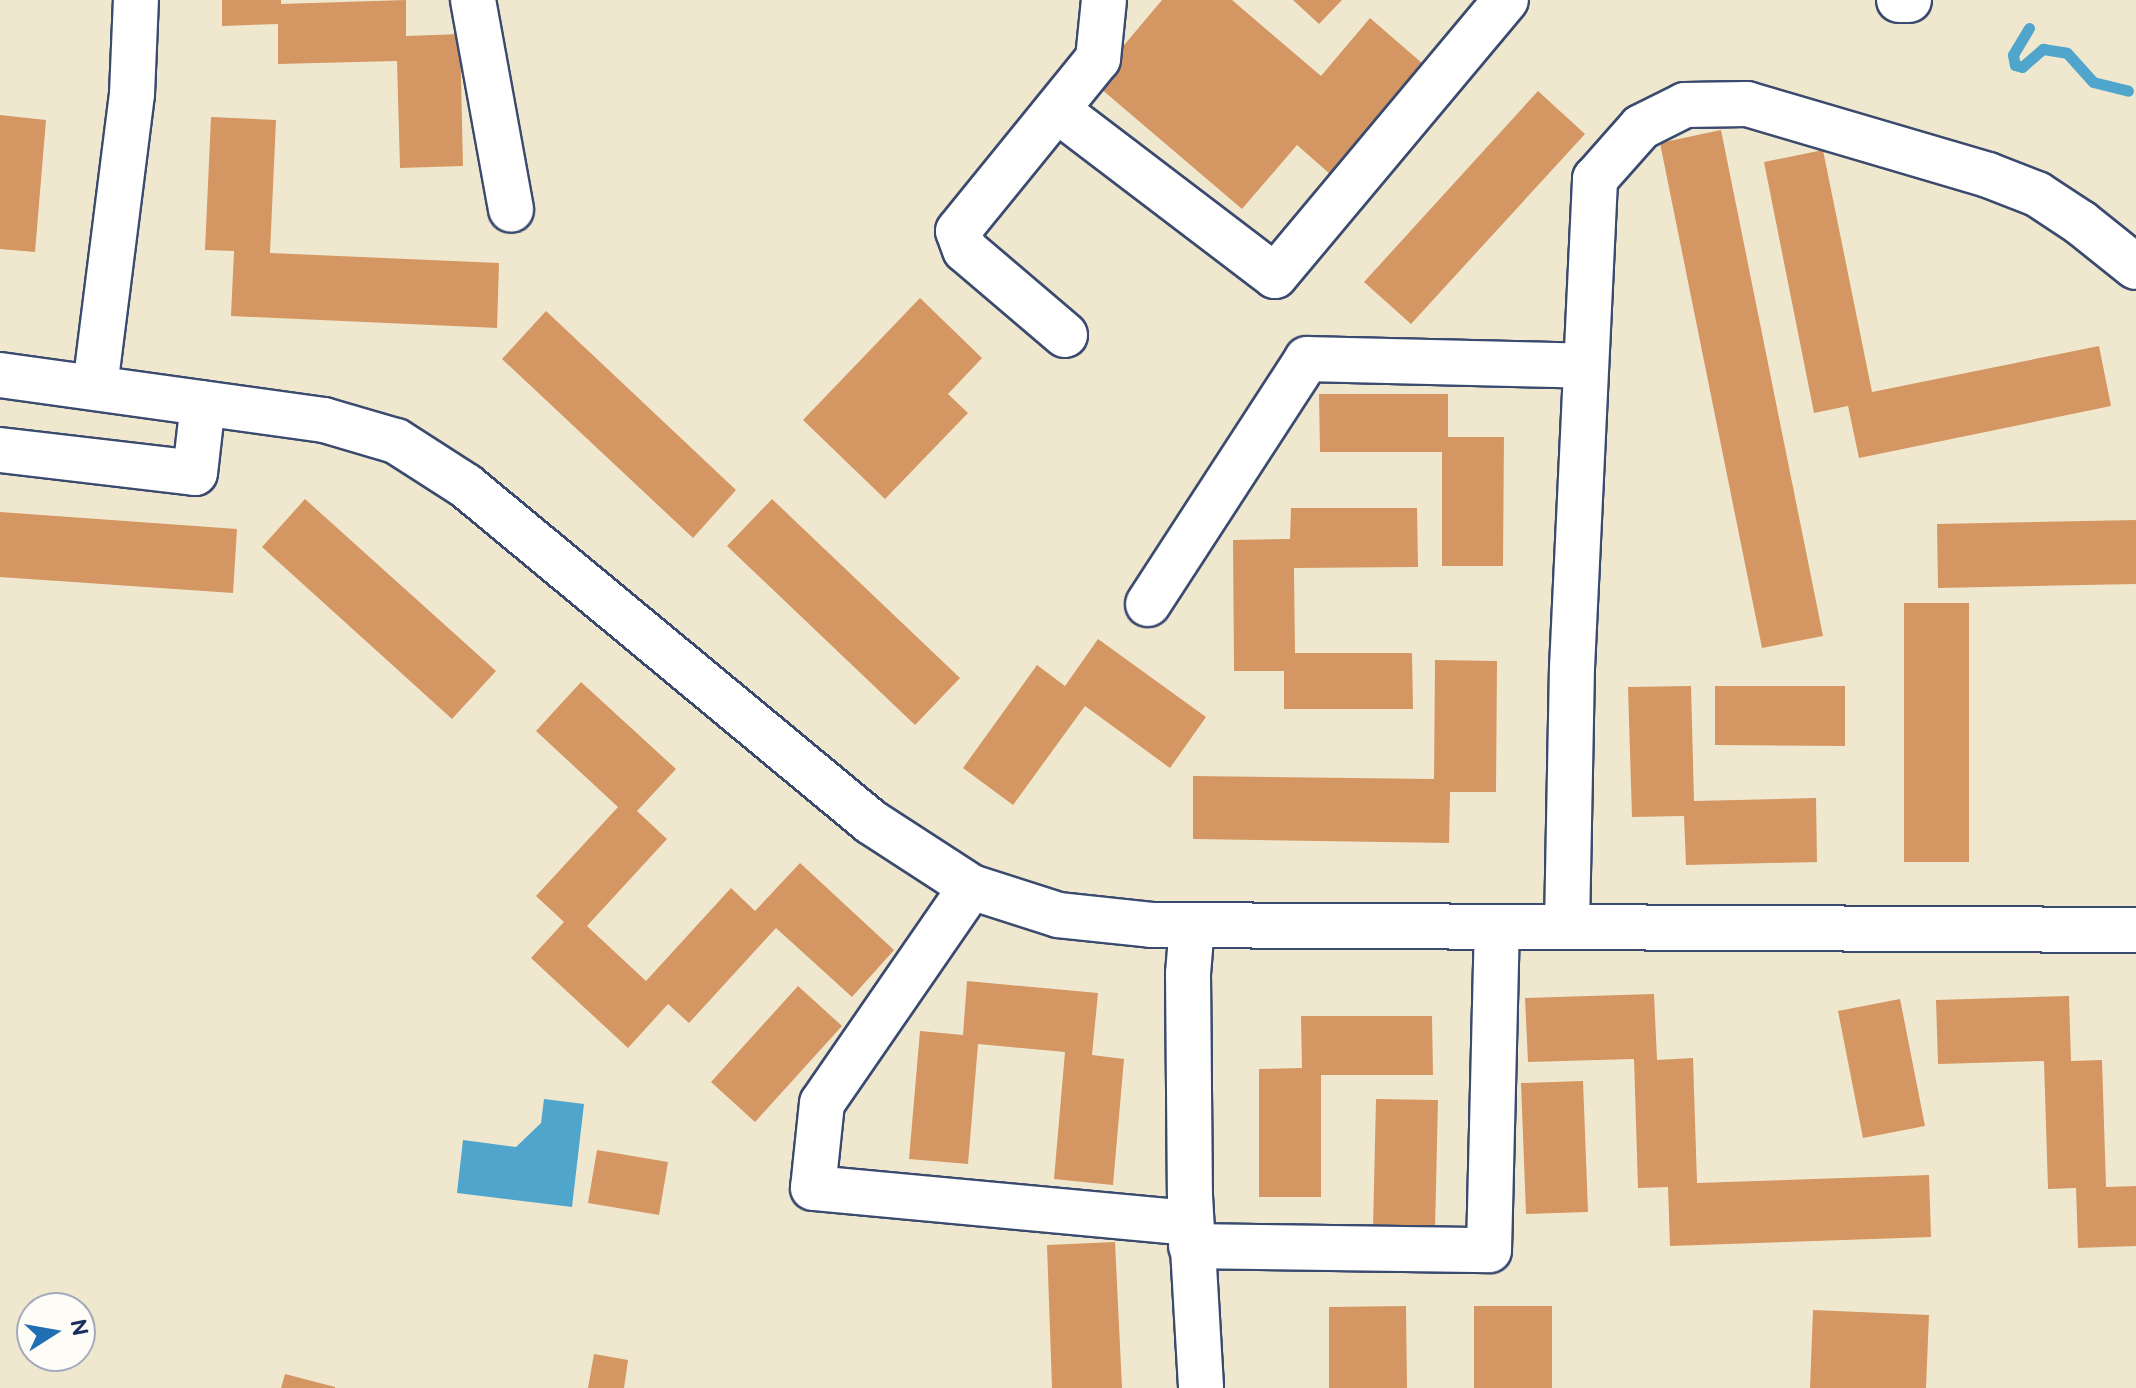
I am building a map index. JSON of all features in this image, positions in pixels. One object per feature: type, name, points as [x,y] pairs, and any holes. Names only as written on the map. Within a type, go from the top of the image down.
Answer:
[{"type":"street","points":[[95,387],[132,94],[136,0]]},
{"type":"street","points":[[473,0],[511,210]]},
{"type":"street","points":[[1065,335],[965,250],[958,231],[1098,59],[1104,0]]},
{"type":"street","points":[[1057,110],[1275,276],[1506,0]]},
{"type":"street","points":[[1899,0],[1909,0]]},
{"type":"street","points":[[1567,927],[1572,668],[1595,179],[1641,127],[1685,105],[1747,104],[1988,175],[2037,194],[2081,223],[2136,267]]},
{"type":"street","points":[[1148,604],[1307,359],[1585,366]]},
{"type":"street","points":[[0,375],[324,420],[383,436],[422,455],[466,486],[871,822],[971,887],[1058,915],[1105,922],[1192,925],[2136,930]]},
{"type":"street","points":[[0,450],[195,473],[203,403]]},
{"type":"street","points":[[971,887],[822,1103],[813,1188],[1191,1234],[1489,1250],[1497,927]]},
{"type":"street","points":[[1192,925],[1188,974],[1191,1234],[1201,1388]]},
{"type":"water","points":[[544,1099],[584,1104],[572,1207],[457,1193],[463,1140],[516,1147],[541,1123]]},
{"type":"building","points":[[222,0],[281,0],[281,4],[406,0],[406,36],[460,34],[463,166],[400,168],[397,61],[278,64],[278,24],[222,26]]},
{"type":"building","points":[[1162,0],[1232,0],[1321,76],[1370,18],[1423,64],[1330,174],[1297,145],[1242,209],[1093,82]]},
{"type":"building","points":[[1293,0],[1342,0],[1319,24]]},
{"type":"building","points":[[1538,91],[1585,134],[1411,324],[1364,282]]},
{"type":"building","points":[[0,115],[46,120],[35,252],[0,249]]},
{"type":"building","points":[[211,117],[276,120],[270,253],[499,263],[497,328],[231,316],[234,251],[205,250]]},
{"type":"building","points":[[1721,130],[1823,636],[1762,648],[1660,143]]},
{"type":"building","points":[[1823,150],[1872,392],[2099,346],[2111,406],[1859,458],[1848,406],[1814,413],[1764,162]]},
{"type":"building","points":[[920,298],[982,358],[948,394],[968,413],[885,499],[803,420]]},
{"type":"building","points":[[546,311],[736,490],[693,538],[502,359]]},
{"type":"building","points":[[1319,394],[1448,394],[1448,437],[1504,437],[1503,566],[1442,566],[1442,452],[1320,452]]},
{"type":"building","points":[[305,499],[496,671],[452,719],[262,547]]},
{"type":"building","points":[[772,499],[960,678],[915,725],[727,546]]},
{"type":"building","points":[[1291,508],[1417,508],[1418,567],[1294,568],[1295,653],[1412,653],[1413,709],[1284,709],[1284,671],[1234,671],[1233,540],[1290,539]]},
{"type":"building","points":[[0,512],[237,529],[233,593],[0,577]]},
{"type":"building","points":[[2136,520],[2136,584],[1938,588],[1937,524]]},
{"type":"building","points":[[1904,603],[1969,603],[1969,862],[1904,862]]},
{"type":"building","points":[[1098,639],[1206,717],[1170,768],[1085,706],[1013,805],[963,768],[1037,665],[1065,686]]},
{"type":"building","points":[[1435,660],[1497,661],[1496,792],[1450,792],[1449,843],[1193,839],[1193,776],[1434,779]]},
{"type":"building","points":[[581,682],[676,769],[637,811],[667,839],[587,926],[646,981],[731,888],[755,911],[800,863],[894,950],[852,997],[776,928],[689,1023],[668,1004],[628,1048],[531,958],[564,922],[536,896],[618,807],[536,731]]},
{"type":"building","points":[[1691,686],[1694,801],[1816,798],[1817,862],[1686,865],[1684,816],[1632,817],[1628,687]]},
{"type":"building","points":[[1715,686],[1845,686],[1845,746],[1715,745]]},
{"type":"building","points":[[967,981],[1098,993],[1092,1055],[1124,1059],[1113,1185],[1054,1179],[1065,1052],[978,1044],[968,1164],[909,1159],[920,1031],[963,1035]]},
{"type":"building","points":[[798,986],[842,1026],[755,1122],[711,1082]]},
{"type":"building","points":[[1654,994],[1657,1060],[1693,1058],[1697,1183],[1929,1175],[1931,1237],[1670,1246],[1668,1187],[1638,1188],[1634,1059],[1528,1062],[1525,998]]},
{"type":"building","points":[[2069,996],[2071,1061],[2102,1060],[2106,1187],[2136,1186],[2136,1246],[2078,1248],[2076,1188],[2048,1189],[2044,1061],[1938,1064],[1936,1000]]},
{"type":"building","points":[[1900,999],[1925,1126],[1863,1138],[1838,1011]]},
{"type":"building","points":[[1301,1016],[1432,1016],[1433,1075],[1321,1075],[1321,1197],[1259,1197],[1259,1069],[1302,1068]]},
{"type":"building","points":[[1583,1081],[1588,1212],[1526,1214],[1521,1083]]},
{"type":"building","points":[[1376,1099],[1438,1100],[1435,1230],[1373,1229]]},
{"type":"building","points":[[597,1150],[668,1162],[659,1215],[588,1203]]},
{"type":"building","points":[[1115,1242],[1122,1388],[1052,1388],[1047,1245]]},
{"type":"building","points":[[1406,1306],[1407,1388],[1329,1388],[1329,1307]]},
{"type":"building","points":[[1474,1306],[1552,1306],[1552,1388],[1474,1388]]},
{"type":"building","points":[[1813,1310],[1929,1315],[1926,1388],[1810,1388]]},
{"type":"building","points":[[594,1354],[628,1360],[624,1388],[588,1388]]},
{"type":"building","points":[[285,1374],[335,1387],[335,1388],[281,1388]]},
{"type":"waterway","points":[[2029,28],[2013,55],[2015,65],[2022,67],[2043,49],[2067,53],[2093,82],[2128,91]]}]
